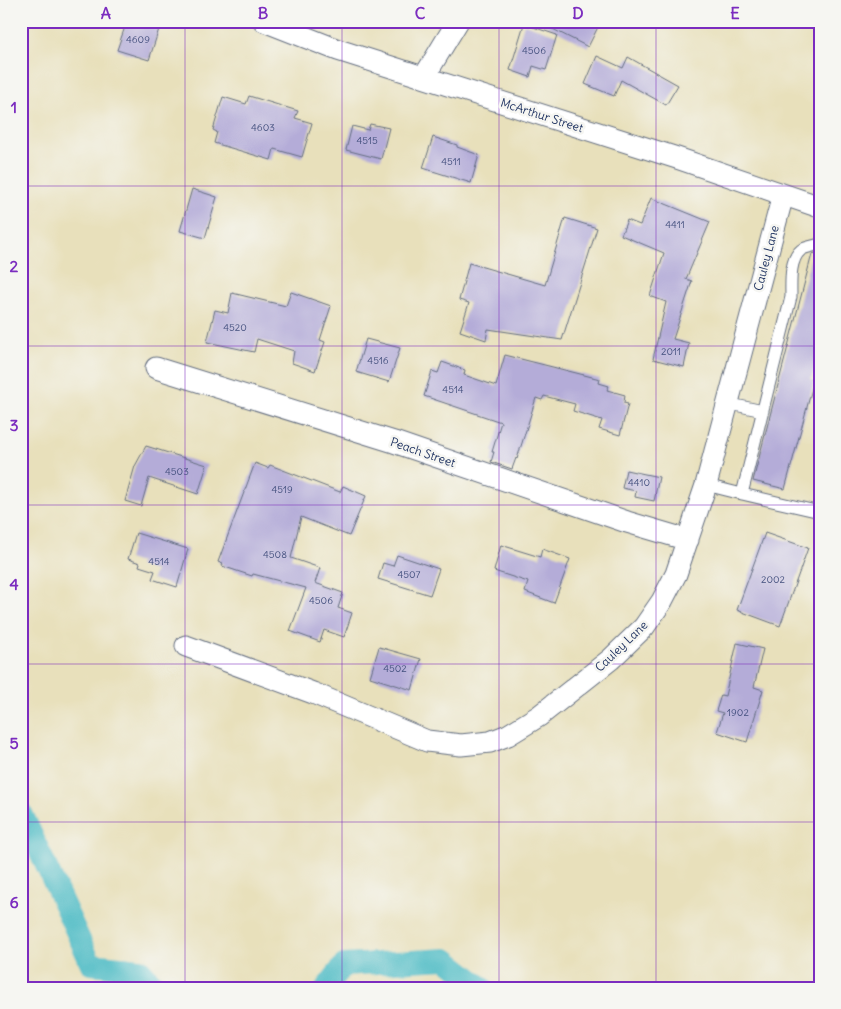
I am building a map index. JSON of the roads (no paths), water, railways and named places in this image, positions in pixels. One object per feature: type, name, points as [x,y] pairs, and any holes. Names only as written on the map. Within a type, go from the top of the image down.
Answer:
[{"type":"street","name":"McArthur Street","points":[[264,21],[338,50],[424,76],[820,207]]},
{"type":"street","points":[[424,76],[458,21]]},
{"type":"street","name":"Cauley Lane","points":[[186,646],[313,693],[427,741],[462,745],[490,742],[508,735],[539,716],[611,659],[644,627],[662,601],[676,574],[706,485],[726,403],[783,195]]},
{"type":"street","name":"Peach Street","points":[[156,368],[394,442],[627,522],[688,540]]},
{"type":"lane","points":[[742,494],[791,297],[791,277],[796,256],[802,249],[820,244]]},
{"type":"lane","points":[[726,403],[763,411]]},
{"type":"lane","points":[[706,485],[820,512]]},
{"type":"waterway","points":[[21,811],[91,964],[140,969],[157,988]]},
{"type":"waterway","points":[[326,988],[344,965],[446,959],[483,988]]}]
